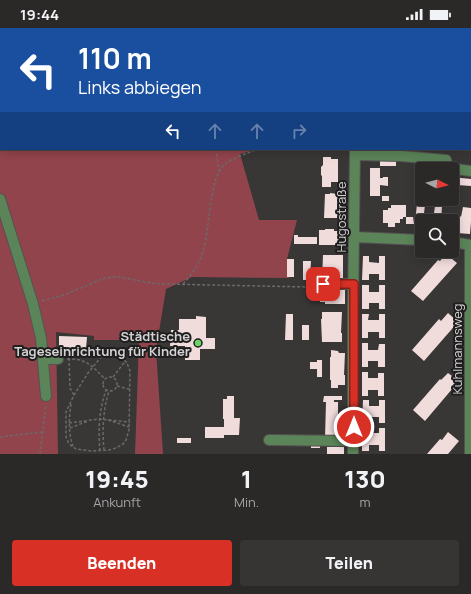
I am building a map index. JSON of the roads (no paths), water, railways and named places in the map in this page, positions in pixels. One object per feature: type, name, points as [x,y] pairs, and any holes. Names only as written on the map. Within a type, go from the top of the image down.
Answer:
[{"type":"street","points":[[355,152],[446,160],[448,168],[471,171]]},
{"type":"street","name":"Hugostraße","points":[[353,454],[355,152]]},
{"type":"street","points":[[0,199],[33,304],[41,338],[46,396]]},
{"type":"street","points":[[354,237],[415,240]]},
{"type":"street","points":[[459,243],[470,245]]},
{"type":"street","name":"Kuhlmannsweg","points":[[470,245],[470,454]]},
{"type":"street","points":[[318,287],[323,284],[354,284]]},
{"type":"street","points":[[43,359],[58,359]]},
{"type":"street","points":[[269,440],[354,441]]},
{"type":"place","name":"Städtische Tageseinrichtung für Kinder","points":[[198,343]]}]
